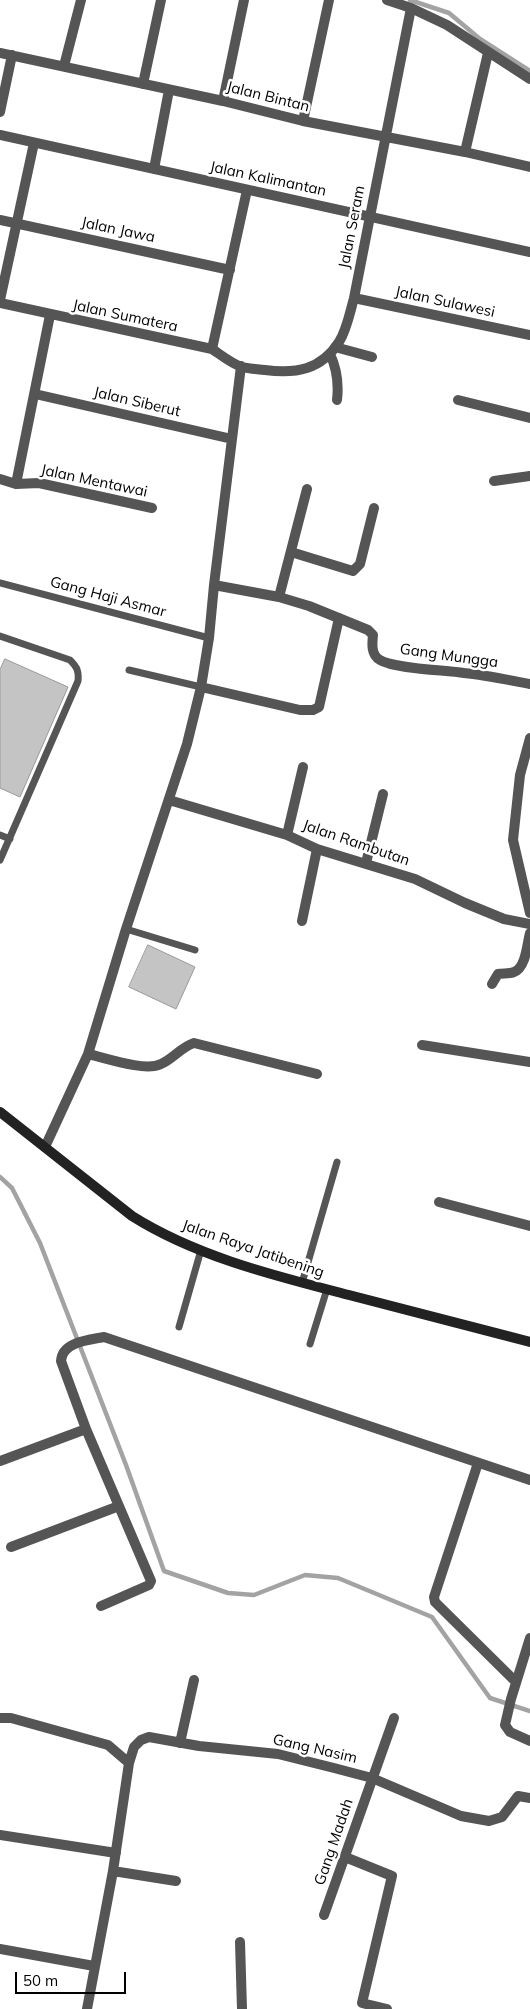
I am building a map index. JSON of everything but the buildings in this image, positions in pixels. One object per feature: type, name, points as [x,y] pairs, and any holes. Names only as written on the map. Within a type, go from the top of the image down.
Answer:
[{"type":"main road","name":"Jalan Raya Jatibening","points":[[0,1112],[132,1216],[154,1230],[201,1250],[302,1283],[530,1342]]},
{"type":"street","points":[[64,66],[81,0]]},
{"type":"street","points":[[143,84],[161,0]]},
{"type":"street","points":[[223,101],[244,0]]},
{"type":"street","points":[[303,121],[329,0]]},
{"type":"street","points":[[387,0],[411,8],[447,25],[530,79]]},
{"type":"street","name":"Jalan Seram","points":[[333,350],[340,340],[354,298],[411,8]]},
{"type":"street","name":"Jalan Bintan","points":[[0,53],[223,101],[303,121],[465,152],[530,167]]},
{"type":"street","points":[[465,152],[488,53]]},
{"type":"street","points":[[0,112],[12,56]]},
{"type":"street","points":[[154,168],[170,90]]},
{"type":"street","name":"Jalan Kalimantan","points":[[0,135],[530,252]]},
{"type":"street","points":[[0,302],[34,143]]},
{"type":"street","points":[[212,349],[247,190]]},
{"type":"street","name":"Jalan Jawa","points":[[0,220],[230,270]]},
{"type":"street","name":"Jalan Sulawesi","points":[[354,298],[530,335]]},
{"type":"street","name":"Jalan Sumatera","points":[[0,302],[50,315],[212,349],[240,366]]},
{"type":"street","points":[[16,484],[50,315]]},
{"type":"street","points":[[333,350],[338,377],[336,400]]},
{"type":"street","points":[[46,1147],[88,1054],[126,929],[187,744],[201,687],[209,638],[240,366],[296,372],[307,369],[333,350],[372,357]]},
{"type":"street","name":"Jalan Siberut","points":[[35,394],[232,439]]},
{"type":"street","points":[[458,400],[530,418]]},
{"type":"street","points":[[494,481],[530,476]]},
{"type":"street","name":"Jalan Mentawai","points":[[0,479],[16,484],[39,484],[152,508]]},
{"type":"street","points":[[278,597],[307,489]]},
{"type":"street","points":[[291,552],[353,571],[360,564],[374,508]]},
{"type":"street","name":"Gang Mungga","points":[[214,585],[278,597],[309,606],[371,632],[373,635],[372,650],[378,659],[384,662],[530,684]]},
{"type":"street","points":[[201,687],[300,710],[313,710],[319,707],[339,618]]},
{"type":"street","points":[[530,738],[520,775],[513,840],[530,913]]},
{"type":"street","points":[[287,836],[303,767]]},
{"type":"street","points":[[366,863],[383,794]]},
{"type":"street","name":"Jalan Rambutan","points":[[169,800],[287,836],[317,849],[415,879],[504,919],[530,924]]},
{"type":"street","points":[[302,921],[317,849]]},
{"type":"street","points":[[492,984],[498,974],[514,972],[519,969],[530,933]]},
{"type":"street","points":[[88,1054],[150,1068],[160,1065],[187,1045],[194,1043],[317,1074]]},
{"type":"street","points":[[422,1045],[530,1062]]},
{"type":"street","points":[[439,1202],[530,1226]]},
{"type":"street","points":[[101,1606],[149,1585],[151,1581],[86,1429],[61,1361],[65,1349],[86,1341],[104,1337],[530,1480]]},
{"type":"street","points":[[0,1461],[86,1429]]},
{"type":"street","points":[[478,1463],[434,1598],[435,1602],[516,1682]]},
{"type":"street","points":[[11,1547],[119,1506]]},
{"type":"street","points":[[530,1638],[506,1715],[505,1725],[510,1732],[530,1741]]},
{"type":"street","points":[[180,1743],[194,1680]]},
{"type":"street","points":[[0,1718],[19,1720],[108,1745],[129,1763],[113,1871],[87,2009]]},
{"type":"street","name":"Gang Madah","points":[[324,1915],[394,1718]]},
{"type":"street","name":"Gang Nasim","points":[[129,1763],[134,1747],[141,1740],[150,1737],[180,1743],[278,1754],[372,1778],[461,1816],[489,1820],[502,1817],[518,1796],[530,1798]]},
{"type":"street","points":[[0,1835],[116,1853]]},
{"type":"street","points":[[345,1856],[392,1876],[362,2003],[387,2009]]},
{"type":"street","points":[[113,1871],[176,1881]]},
{"type":"street","points":[[240,1942],[242,2009]]},
{"type":"street","points":[[0,1949],[94,1966]]},
{"type":"lane","name":"Gang Haji Asmar","points":[[0,583],[209,638]]},
{"type":"lane","points":[[0,636],[70,660],[76,666],[79,675],[0,860]]},
{"type":"lane","points":[[129,670],[201,687]]},
{"type":"lane","points":[[0,835],[10,839]]},
{"type":"lane","points":[[126,929],[195,950]]},
{"type":"lane","points":[[302,1283],[337,1162]]},
{"type":"lane","points":[[179,1327],[201,1250]]},
{"type":"lane","points":[[310,1344],[327,1289]]},
{"type":"waterway","points":[[410,0],[449,13],[480,39],[530,71]]},
{"type":"waterway","points":[[0,1177],[12,1188],[40,1243],[126,1465],[164,1571],[228,1593],[254,1595],[305,1575],[338,1578],[432,1617],[490,1698],[530,1711]]}]
